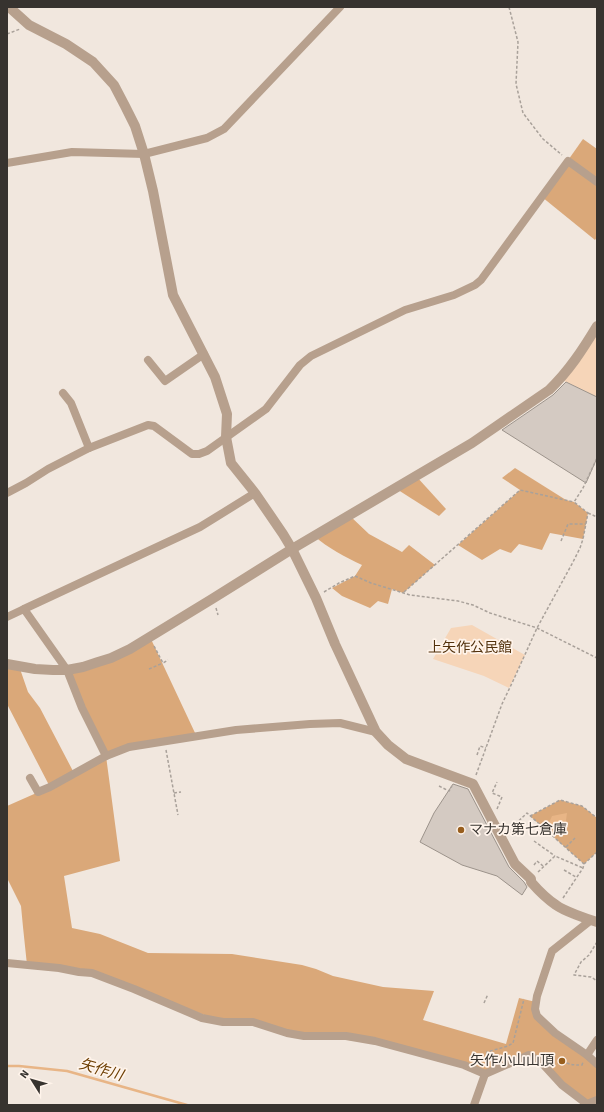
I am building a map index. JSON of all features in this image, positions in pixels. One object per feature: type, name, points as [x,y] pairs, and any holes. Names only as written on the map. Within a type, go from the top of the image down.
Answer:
[{"type":"street","points":[[9,7],[29,25],[66,44],[94,62],[114,85],[135,126],[144,154],[153,191],[173,295],[215,377],[227,414],[226,437],[231,463],[255,493],[292,549],[316,598],[335,644],[376,732],[388,745],[406,759],[473,784],[515,864],[531,879],[531,882],[539,891],[557,906],[594,921]]},
{"type":"street","points":[[7,163],[72,152],[144,154],[207,138],[224,129],[340,7]]},
{"type":"street","points":[[7,493],[48,469],[89,448],[148,425],[154,426],[192,454],[199,454],[206,451],[266,409],[300,366],[311,356],[405,310],[454,295],[475,285],[481,280],[568,161],[597,182]]},
{"type":"street","points":[[7,664],[35,669],[67,670],[83,667],[111,658],[130,649],[292,549],[472,443],[549,390],[581,353],[597,326]]},
{"type":"street","points":[[148,360],[165,381],[204,354]]},
{"type":"street","points":[[63,393],[71,403],[89,448]]},
{"type":"street","points":[[7,617],[200,527],[255,493]]},
{"type":"street","points":[[24,609],[67,670],[82,708],[106,756]]},
{"type":"street","points":[[30,778],[38,792],[106,756],[129,747],[164,740],[236,730],[310,724],[340,724],[376,732]]},
{"type":"street","points":[[594,921],[552,951],[537,996],[535,1008],[537,1016],[555,1033],[587,1055],[597,1064]]},
{"type":"street","points":[[7,963],[92,973],[202,1018],[223,1022],[253,1022],[287,1033],[304,1036],[346,1036],[375,1041],[464,1065],[485,1074],[529,1055],[541,1062],[562,1085],[587,1104],[597,1100]]},
{"type":"street","points":[[587,1055],[597,1040]]},
{"type":"street","points":[[474,1105],[485,1074]]},
{"type":"path","points":[[509,7],[518,42],[516,84],[523,113],[543,139],[568,161]]},
{"type":"path","points":[[7,34],[29,25]]},
{"type":"path","points":[[574,502],[583,488],[597,458]]},
{"type":"path","points":[[403,593],[520,490],[574,502],[588,513],[597,516]]},
{"type":"path","points":[[473,784],[502,704],[537,628],[574,562],[580,548],[588,513]]},
{"type":"path","points":[[561,541],[568,524],[586,524]]},
{"type":"path","points":[[316,598],[339,583],[355,576],[371,583],[410,595],[458,601],[473,605],[490,613],[537,628],[597,658]]},
{"type":"path","points":[[150,637],[163,662]]},
{"type":"path","points":[[149,669],[168,660]]},
{"type":"path","points":[[164,740],[178,815]]},
{"type":"path","points":[[476,755],[480,746],[486,748]]},
{"type":"path","points":[[439,786],[449,791],[457,778]]},
{"type":"path","points":[[492,822],[502,797],[492,793],[497,782]]},
{"type":"path","points":[[174,794],[181,792]]},
{"type":"path","points":[[530,816],[560,800],[582,806],[597,818]]},
{"type":"path","points":[[501,838],[527,813],[584,864]]},
{"type":"path","points":[[566,847],[575,838]]},
{"type":"path","points":[[534,841],[555,856],[583,868]]},
{"type":"path","points":[[557,906],[583,868],[584,864],[597,852]]},
{"type":"path","points":[[531,879],[555,856]]},
{"type":"path","points":[[534,865],[537,862],[544,866]]},
{"type":"path","points":[[564,870],[576,877]]},
{"type":"path","points":[[597,942],[589,955],[581,962],[574,975],[591,978],[597,981]]},
{"type":"path","points":[[484,1003],[488,994]]},
{"type":"path","points":[[485,1074],[487,1052],[513,1043],[524,999]]},
{"type":"path","points":[[562,1061],[569,1065],[582,1065],[587,1055]]},
{"type":"green space","points":[[597,326],[597,397],[560,379]]},
{"type":"green space","name":"上矢作公民館","points":[[472,625],[525,655],[509,688],[484,676],[433,659],[451,628]]},
{"type":"shaded area","points":[[583,139],[597,149],[597,237],[595,240],[542,197]]},
{"type":"shaded area","points":[[515,468],[566,500],[574,502],[588,513],[583,539],[550,533],[542,550],[519,544],[511,553],[500,549],[482,560],[458,545],[520,490],[502,478]]},
{"type":"shaded area","points":[[416,476],[446,509],[439,516],[395,488]]},
{"type":"shaded area","points":[[349,515],[369,534],[402,552],[409,545],[435,565],[403,593],[392,589],[388,604],[378,601],[370,608],[342,596],[332,588],[355,576],[362,565],[337,552],[314,536]]},
{"type":"shaded area","points":[[150,637],[196,735],[106,756],[67,670],[83,667]]},
{"type":"shaded area","points":[[7,664],[19,666],[28,692],[40,708],[74,773],[106,756],[120,861],[64,876],[72,928],[100,934],[148,953],[232,954],[302,965],[333,976],[383,987],[434,991],[423,1020],[506,1044],[519,998],[536,1002],[537,1016],[597,1064],[597,1100],[587,1104],[529,1055],[485,1074],[387,1044],[300,1035],[253,1022],[223,1022],[92,973],[27,965],[21,906],[7,878],[7,806],[50,787],[7,704]]},
{"type":"shaded area","points":[[560,800],[582,806],[597,818],[597,852],[584,864],[530,816]]},
{"type":"shaded area","points":[[567,813],[565,828],[559,834],[554,832],[552,826],[548,825],[552,816]]},
{"type":"building","points":[[566,382],[597,397],[597,458],[586,483],[502,430],[553,395]]},
{"type":"building","name":"マナカ第七倉庫","points":[[453,784],[468,789],[509,867],[527,887],[522,895],[497,876],[462,865],[420,842],[434,813]]},
{"type":"waterway","name":"矢作川","points":[[7,1066],[67,1071],[187,1105]]},
{"type":"place","name":"マナカ第七倉庫","points":[[461,830]]},
{"type":"place","name":"矢作小山山頂","points":[[562,1061]]}]
